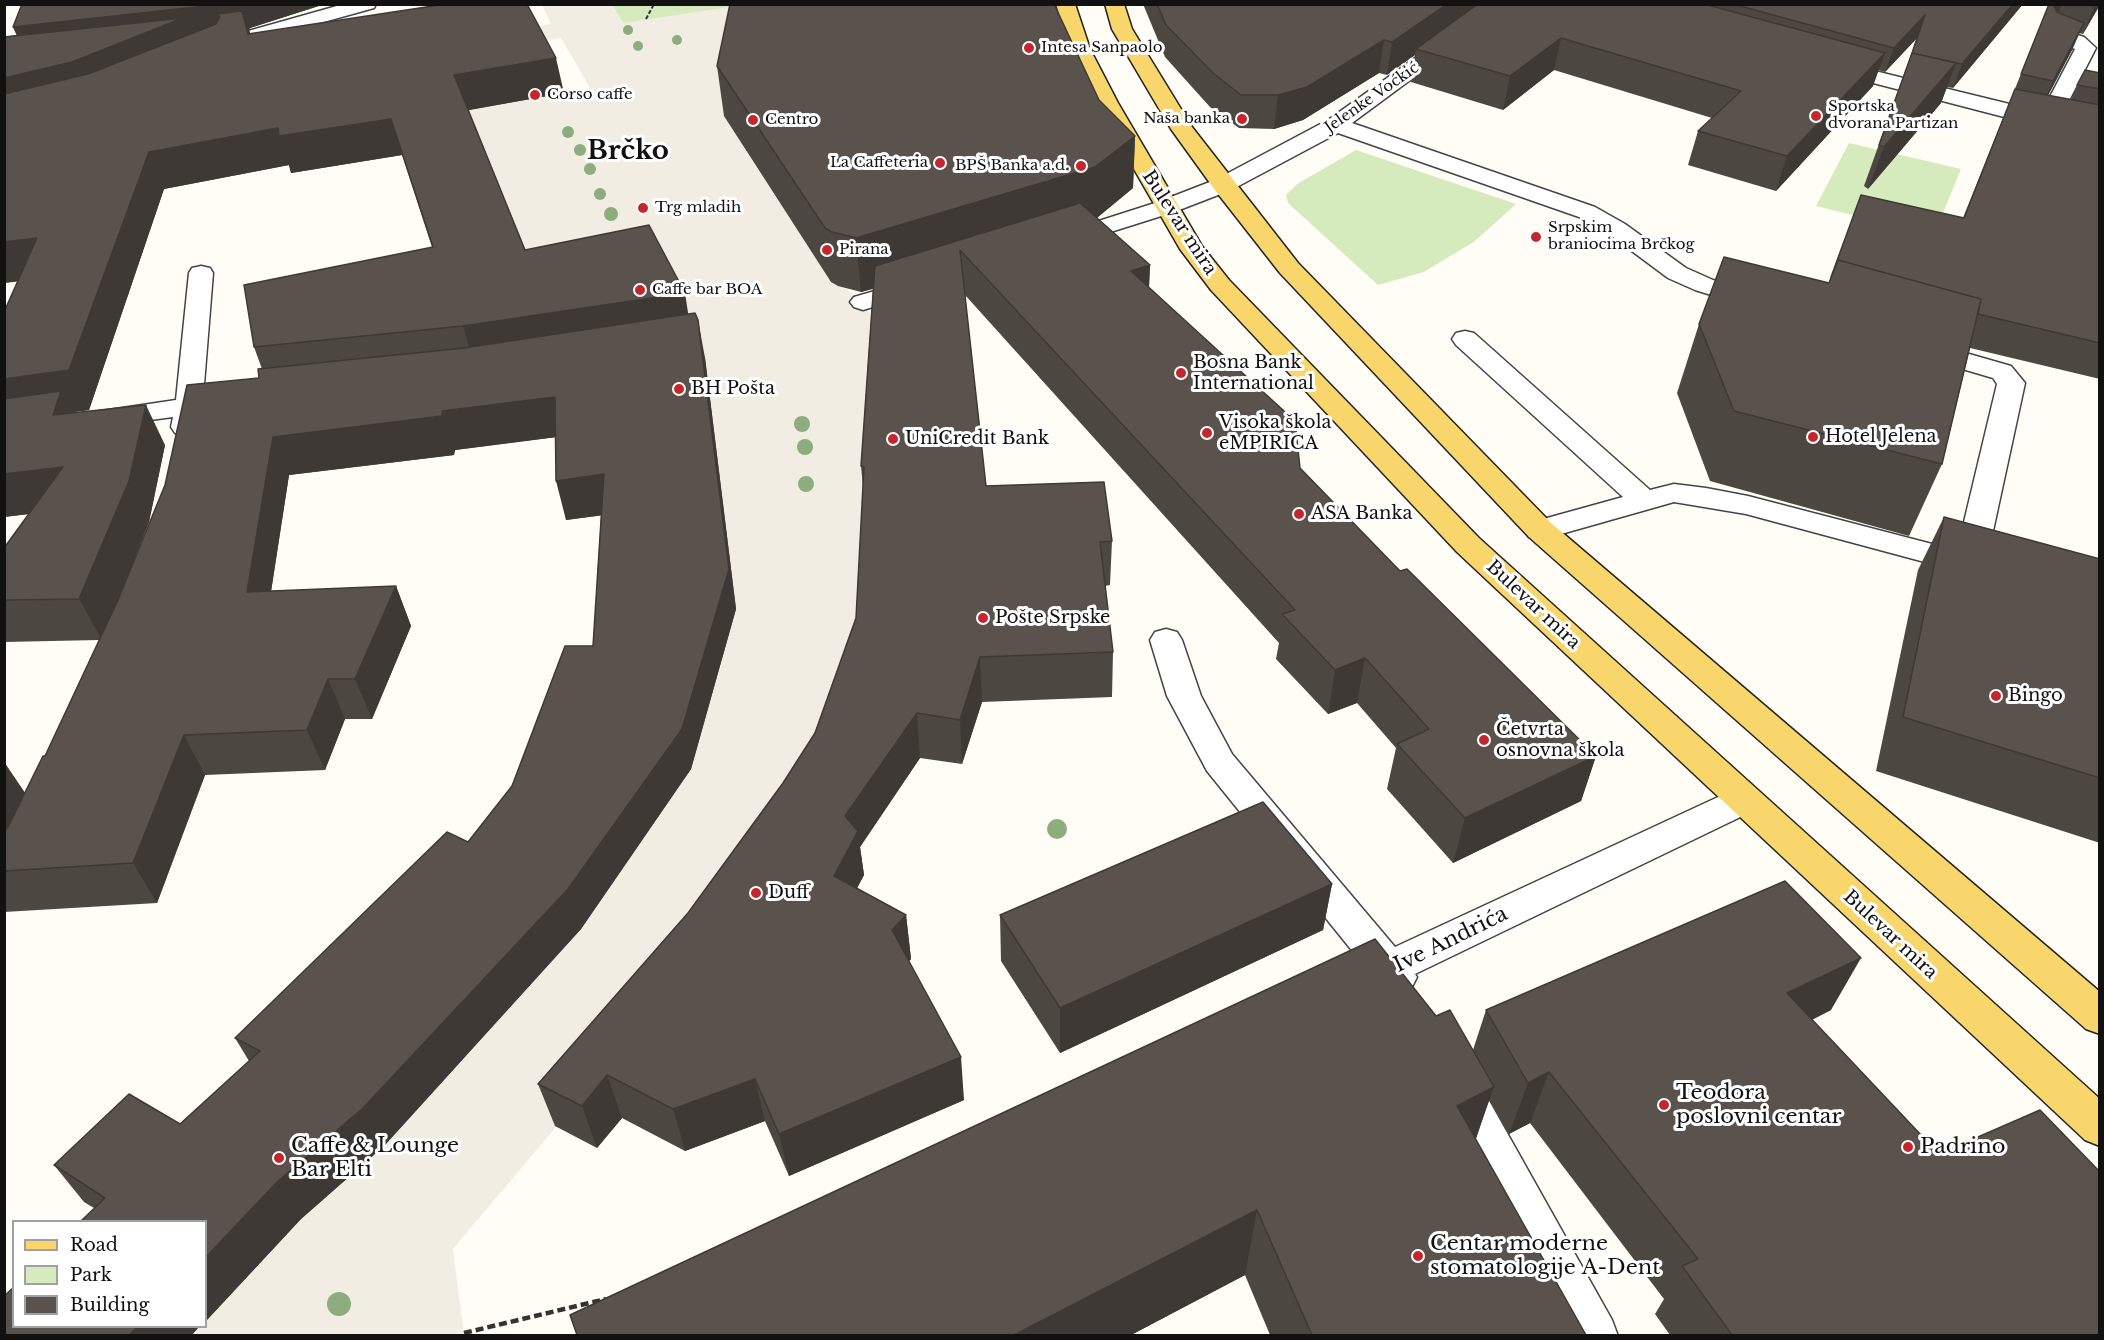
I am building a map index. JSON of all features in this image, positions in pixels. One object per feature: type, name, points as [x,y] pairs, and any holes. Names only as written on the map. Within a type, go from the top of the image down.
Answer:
[{"type":"main road","name":"Bulevar mira","points":[[1065,4],[1080,49],[1166,207],[1192,249],[1220,285],[1468,545],[2100,1127]]},
{"type":"main road","points":[[1114,4],[1122,29],[1152,83],[1182,129],[1223,185],[1292,271],[1540,530],[2100,1017]]},
{"type":"street","points":[[220,47],[367,4]]},
{"type":"street","name":"Jelenke Voćkić","points":[[1042,246],[1166,207],[1223,185],[1336,125],[1504,4]]},
{"type":"street","points":[[2048,120],[2086,48],[2077,41],[2053,33]]},
{"type":"street","points":[[1817,62],[2048,120],[2100,130]]},
{"type":"street","points":[[1336,125],[1587,212],[1617,229],[1677,273],[1704,285],[1778,307]]},
{"type":"street","points":[[180,453],[189,406],[201,273]]},
{"type":"street","points":[[863,302],[942,278]]},
{"type":"street","points":[[1466,339],[1644,500]]},
{"type":"street","points":[[1901,342],[2002,372],[2012,382],[1971,559]]},
{"type":"street","points":[[85,421],[246,400]]},
{"type":"street","points":[[1540,530],[1674,493],[1748,505],[1932,554],[1971,559],[2003,567]]},
{"type":"street","points":[[1166,640],[1184,696],[1219,762],[1393,968],[1416,1010]]},
{"type":"street","name":"Ive Andrića","points":[[1327,996],[1393,968],[1744,800]]},
{"type":"street","points":[[1439,1052],[1595,1335]]},
{"type":"path","points":[[646,19],[654,4]]},
{"type":"path","points":[[464,1333],[611,1298]]},
{"type":"green space","points":[[1019,4],[623,23],[612,5]]},
{"type":"green space","points":[[1849,143],[1961,169],[1934,235],[1816,206]]},
{"type":"green space","points":[[1356,150],[1516,204],[1475,241],[1424,272],[1378,285],[1288,203],[1286,195],[1297,184]]},
{"type":"shaded area","points":[[542,5],[612,5],[623,23],[729,7],[737,20],[747,153],[830,280],[847,289],[863,302],[877,324],[861,662],[631,1038],[453,1249],[464,1335],[192,1336],[199,1328],[207,1328],[207,1320],[301,1219],[383,1146],[581,929],[690,769],[721,666],[734,591],[706,371],[695,342],[535,289],[463,111],[590,88],[561,38],[537,42],[529,27],[551,24]]},
{"type":"building","points":[[22,4],[223,4],[13,27]]},
{"type":"building","points":[[446,4],[527,4],[556,58],[454,75],[525,250],[649,225],[685,293],[463,326],[254,347],[244,285],[433,247],[391,119],[279,136],[278,128],[149,152],[69,370],[4,379],[4,312],[37,238],[4,242],[4,94],[88,74],[216,24],[220,17],[217,14],[242,11],[248,34]]},
{"type":"building","points":[[730,4],[1054,4],[1099,100],[1135,136],[1095,167],[856,238],[832,232],[825,228],[717,66]]},
{"type":"building","points":[[1157,4],[1447,4],[1392,42],[1384,40],[1307,87],[1278,95],[1241,95],[1213,73],[1166,25]]},
{"type":"building","points":[[1478,4],[1704,4],[1885,53],[1787,156],[1698,131],[1741,91],[1561,38],[1510,76],[1416,49]]},
{"type":"building","points":[[1733,4],[2013,4],[1962,64],[1912,53],[1925,15],[1894,48]]},
{"type":"building","points":[[2049,4],[2053,4],[2057,12],[2084,23],[2053,81],[2021,74]]},
{"type":"building","points":[[183,18],[72,62],[4,78],[4,37]]},
{"type":"building","points":[[1912,53],[1956,63],[1884,147],[1879,145]]},
{"type":"building","points":[[2085,70],[2100,73],[2100,89],[2077,85]]},
{"type":"building","points":[[2015,89],[2100,105],[2100,343],[1978,314],[1981,299],[1838,260],[1831,277],[1861,195],[1964,218]]},
{"type":"building","points":[[1080,203],[1150,265],[1131,271],[1295,421],[1300,468],[1400,571],[1407,569],[1596,756],[1465,818],[1397,744],[1429,729],[1365,658],[1335,670],[1282,614],[1295,610],[960,250],[986,486],[1104,482],[1112,541],[1100,542],[1113,652],[980,657],[960,720],[917,713],[845,816],[858,831],[834,876],[906,915],[892,930],[961,1057],[779,1134],[755,1079],[673,1109],[607,1075],[582,1106],[538,1084],[688,913],[783,783],[815,733],[856,618],[864,467],[861,466],[875,266]]},
{"type":"building","points":[[1724,257],[1829,283],[1838,260],[1981,299],[1942,464],[1734,411],[1699,324]]},
{"type":"building","points":[[695,313],[698,320],[729,569],[682,729],[568,889],[363,1108],[277,1182],[207,1256],[207,1220],[82,1220],[105,1198],[54,1165],[129,1094],[180,1124],[260,1051],[235,1038],[447,832],[468,842],[512,786],[565,646],[593,646],[604,474],[556,481],[555,397],[442,411],[442,416],[273,437],[247,592],[396,586],[355,679],[328,679],[307,730],[184,735],[133,863],[4,871],[4,833],[45,756],[118,600],[165,485],[187,385],[259,378],[258,369],[464,348]]},
{"type":"building","points":[[61,391],[53,415],[146,405],[129,481],[79,599],[4,600],[4,548],[63,467],[4,474],[4,399]]},
{"type":"building","name":"Bingo","points":[[1944,517],[2100,559],[2100,778],[1903,717]]},
{"type":"building","points":[[1263,802],[1332,884],[1060,1008],[1000,915]]},
{"type":"building","points":[[1785,881],[1861,958],[1787,993],[1939,1154],[2040,1110],[2100,1172],[2100,1335],[1732,1335],[1682,1266],[1698,1259],[1549,1072],[1528,1083],[1486,1010]]},
{"type":"building","points":[[1375,939],[1436,1016],[1450,1010],[1494,1087],[1457,1106],[1586,1335],[1312,1335],[1257,1210],[1014,1335],[577,1335],[570,1315]]},
{"type":"building","points":[[12,1289],[12,1328],[136,1328],[129,1335],[4,1335],[4,1296]]},
{"type":"place","name":"Intesa Sanpaolo","points":[[1029,48]]},
{"type":"place","name":"Corso caffe","points":[[535,95]]},
{"type":"place","name":"Sportska dvorana Partizan","points":[[1816,116]]},
{"type":"place","name":"Naša banka","points":[[1242,119]]},
{"type":"place","name":"Centro","points":[[753,120]]},
{"type":"place","name":"La Caffeteria","points":[[940,163]]},
{"type":"place","name":"BPŠ Banka a.d.","points":[[1081,166]]},
{"type":"place","name":"Trg mladih","points":[[643,208]]},
{"type":"place","name":"Srpskim braniocima Brčkog","points":[[1536,237]]},
{"type":"place","name":"Pirana","points":[[827,250]]},
{"type":"place","name":"Caffe bar BOA","points":[[640,290]]},
{"type":"place","name":"Bosna Bank International","points":[[1181,373]]},
{"type":"place","name":"BH Pošta","points":[[679,389]]},
{"type":"place","name":"Visoka škola eMPIRICA","points":[[1207,433]]},
{"type":"place","name":"Hotel Jelena","points":[[1813,437]]},
{"type":"place","name":"UniCredit Bank","points":[[893,439]]},
{"type":"place","name":"ASA Banka","points":[[1299,514]]},
{"type":"place","name":"Pošte Srpske","points":[[983,618]]},
{"type":"place","name":"Bingo","points":[[1996,696]]},
{"type":"place","name":"Četvrta osnovna škola","points":[[1484,740]]},
{"type":"place","name":"Duff","points":[[756,893]]},
{"type":"place","name":"Teodora poslovni centar","points":[[1664,1105]]},
{"type":"place","name":"Padrino","points":[[1908,1147]]},
{"type":"place","name":"Caffe & Lounge Bar Elti","points":[[279,1158]]},
{"type":"place","name":"Centar moderne stomatologije A-Dent","points":[[1418,1256]]},
{"type":"district","name":"Brčko","points":[[628,152]]}]
